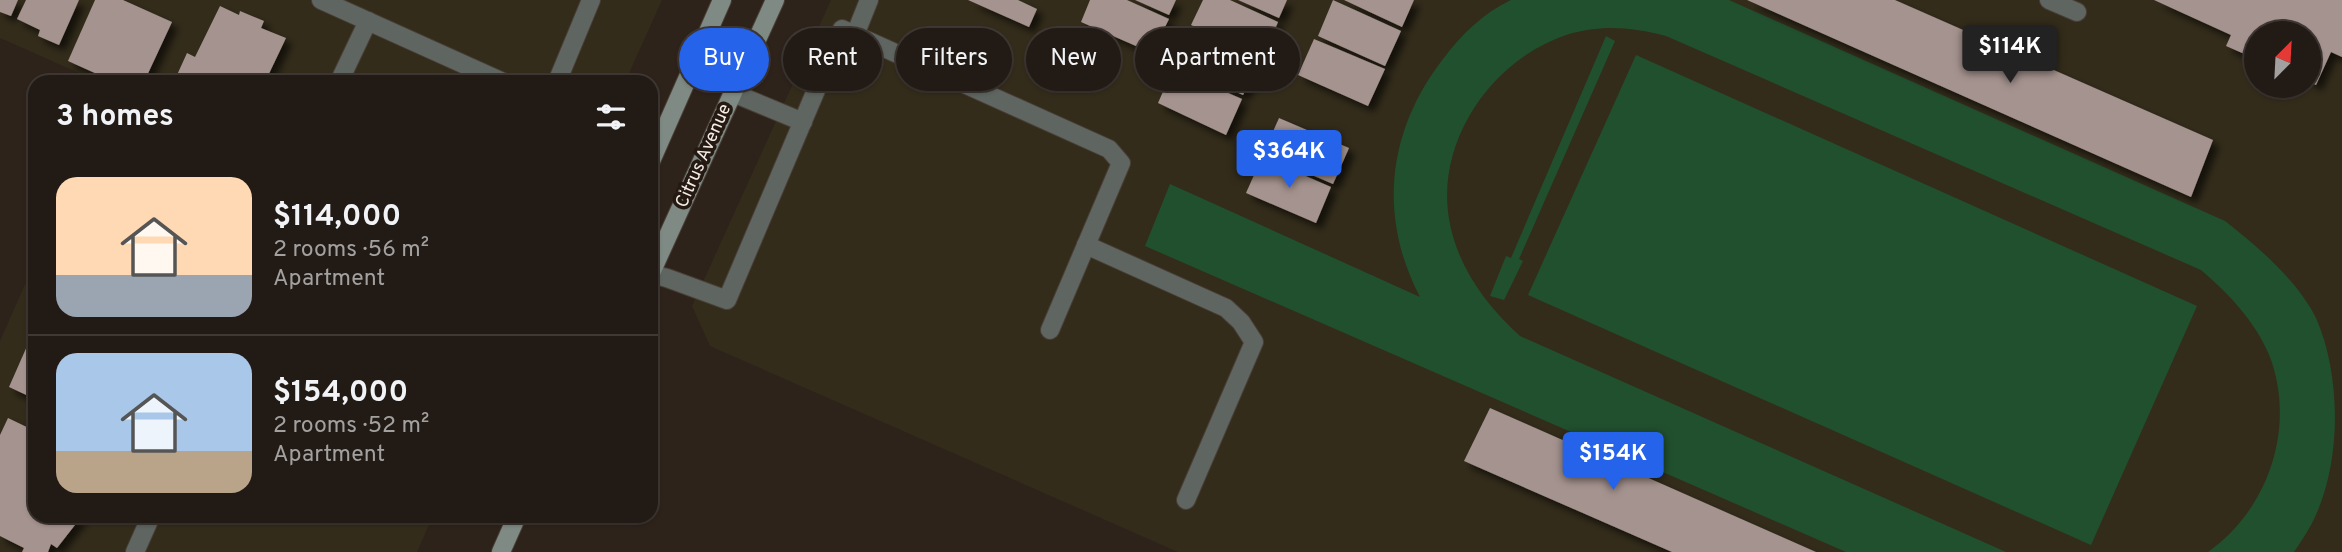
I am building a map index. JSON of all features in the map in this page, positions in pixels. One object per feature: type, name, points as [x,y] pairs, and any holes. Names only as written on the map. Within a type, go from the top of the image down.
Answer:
[{"type":"main road","points":[[658,142],[722,0]]},
{"type":"main road","name":"Citrus Avenue","points":[[658,259],[775,0]]},
{"type":"main road","points":[[501,552],[514,523]]},
{"type":"lane","points":[[321,0],[488,75]]},
{"type":"lane","points":[[560,75],[591,0]]},
{"type":"lane","points":[[858,28],[869,0]]},
{"type":"lane","points":[[2049,0],[2077,12]]},
{"type":"lane","points":[[342,75],[369,21]]},
{"type":"lane","points":[[882,47],[1109,149],[1121,163],[1050,330]]},
{"type":"lane","points":[[658,276],[727,300],[816,91]]},
{"type":"lane","points":[[733,93],[803,122]]},
{"type":"lane","points":[[1086,245],[1226,308],[1241,322],[1254,342],[1186,499]]},
{"type":"lane","points":[[135,552],[148,523]]},
{"type":"shaded area","points":[[0,0],[662,0],[628,75],[83,75],[0,38]]},
{"type":"shaded area","points":[[831,0],[2342,0],[2342,552],[1178,552],[710,346],[692,306],[790,91],[882,91],[882,28],[818,28]]},
{"type":"shaded area","points":[[28,278],[28,523],[430,523],[417,552],[0,552],[0,341]]},
{"type":"green space","points":[[1511,0],[1729,0],[2225,221],[2263,253],[2298,290],[2316,318],[2331,367],[2335,422],[2329,476],[2311,525],[2294,552],[2208,552],[2229,534],[2247,513],[2261,490],[2272,465],[2280,411],[2277,384],[2264,344],[2241,309],[2201,270],[1666,36],[1616,28],[1591,29],[1566,35],[1539,47],[1515,63],[1493,83],[1475,107],[1461,133],[1451,160],[1447,189],[1453,236],[1474,283],[1495,311],[1520,336],[2006,552],[1846,552],[1145,246],[1170,184],[1420,297],[1398,236],[1394,206],[1400,145],[1410,115],[1424,87],[1443,59],[1473,25]]},
{"type":"green space","points":[[1606,36],[1615,41],[1519,259],[1523,261],[1504,300],[1490,296],[1506,256],[1511,258]]},
{"type":"green space","points":[[1636,55],[2197,306],[2091,545],[1528,295]]},
{"type":"building","points":[[0,0],[18,0],[11,16],[0,12]]},
{"type":"building","points":[[26,0],[79,0],[59,45],[38,36],[40,30],[17,19]]},
{"type":"building","points":[[95,0],[123,0],[172,22],[147,75],[99,75],[68,61]]},
{"type":"building","points":[[968,0],[1018,0],[1037,9],[1029,27]]},
{"type":"building","points":[[1090,0],[1127,0],[1169,19],[1164,28],[1135,28],[1135,46],[1121,39],[1121,28],[1095,28],[1081,22]]},
{"type":"building","points":[[1135,0],[1176,0],[1169,15]]},
{"type":"building","points":[[1203,0],[1230,0],[1278,22],[1276,28],[1198,28],[1191,25]]},
{"type":"building","points":[[1238,0],[1287,0],[1279,18]]},
{"type":"building","points":[[1333,0],[1401,31],[1385,66],[1318,36]]},
{"type":"building","points":[[1344,0],[1414,0],[1402,27]]},
{"type":"building","points":[[1747,0],[1895,0],[2213,140],[2191,197]]},
{"type":"building","points":[[2154,0],[2342,0],[2342,57],[2331,52],[2321,74],[2321,21],[2244,21],[2244,54],[2226,46],[2231,35]]},
{"type":"building","points":[[220,6],[239,15],[240,11],[264,21],[261,28],[286,38],[268,75],[177,75],[187,53],[195,57]]},
{"type":"building","points":[[1314,39],[1385,69],[1368,106],[1300,76]]},
{"type":"building","points":[[1163,91],[1224,91],[1242,99],[1226,135],[1158,103]]},
{"type":"building","points":[[1279,118],[1349,148],[1333,184],[1263,154]]},
{"type":"building","points":[[1262,157],[1331,187],[1316,223],[1246,193]]},
{"type":"building","points":[[28,344],[28,396],[9,387]]},
{"type":"building","points":[[1490,408],[1816,552],[1672,552],[1464,461]]},
{"type":"building","points":[[8,418],[28,428],[28,523],[77,523],[57,548],[51,544],[48,552],[22,552],[24,548],[0,536],[0,435]]}]
